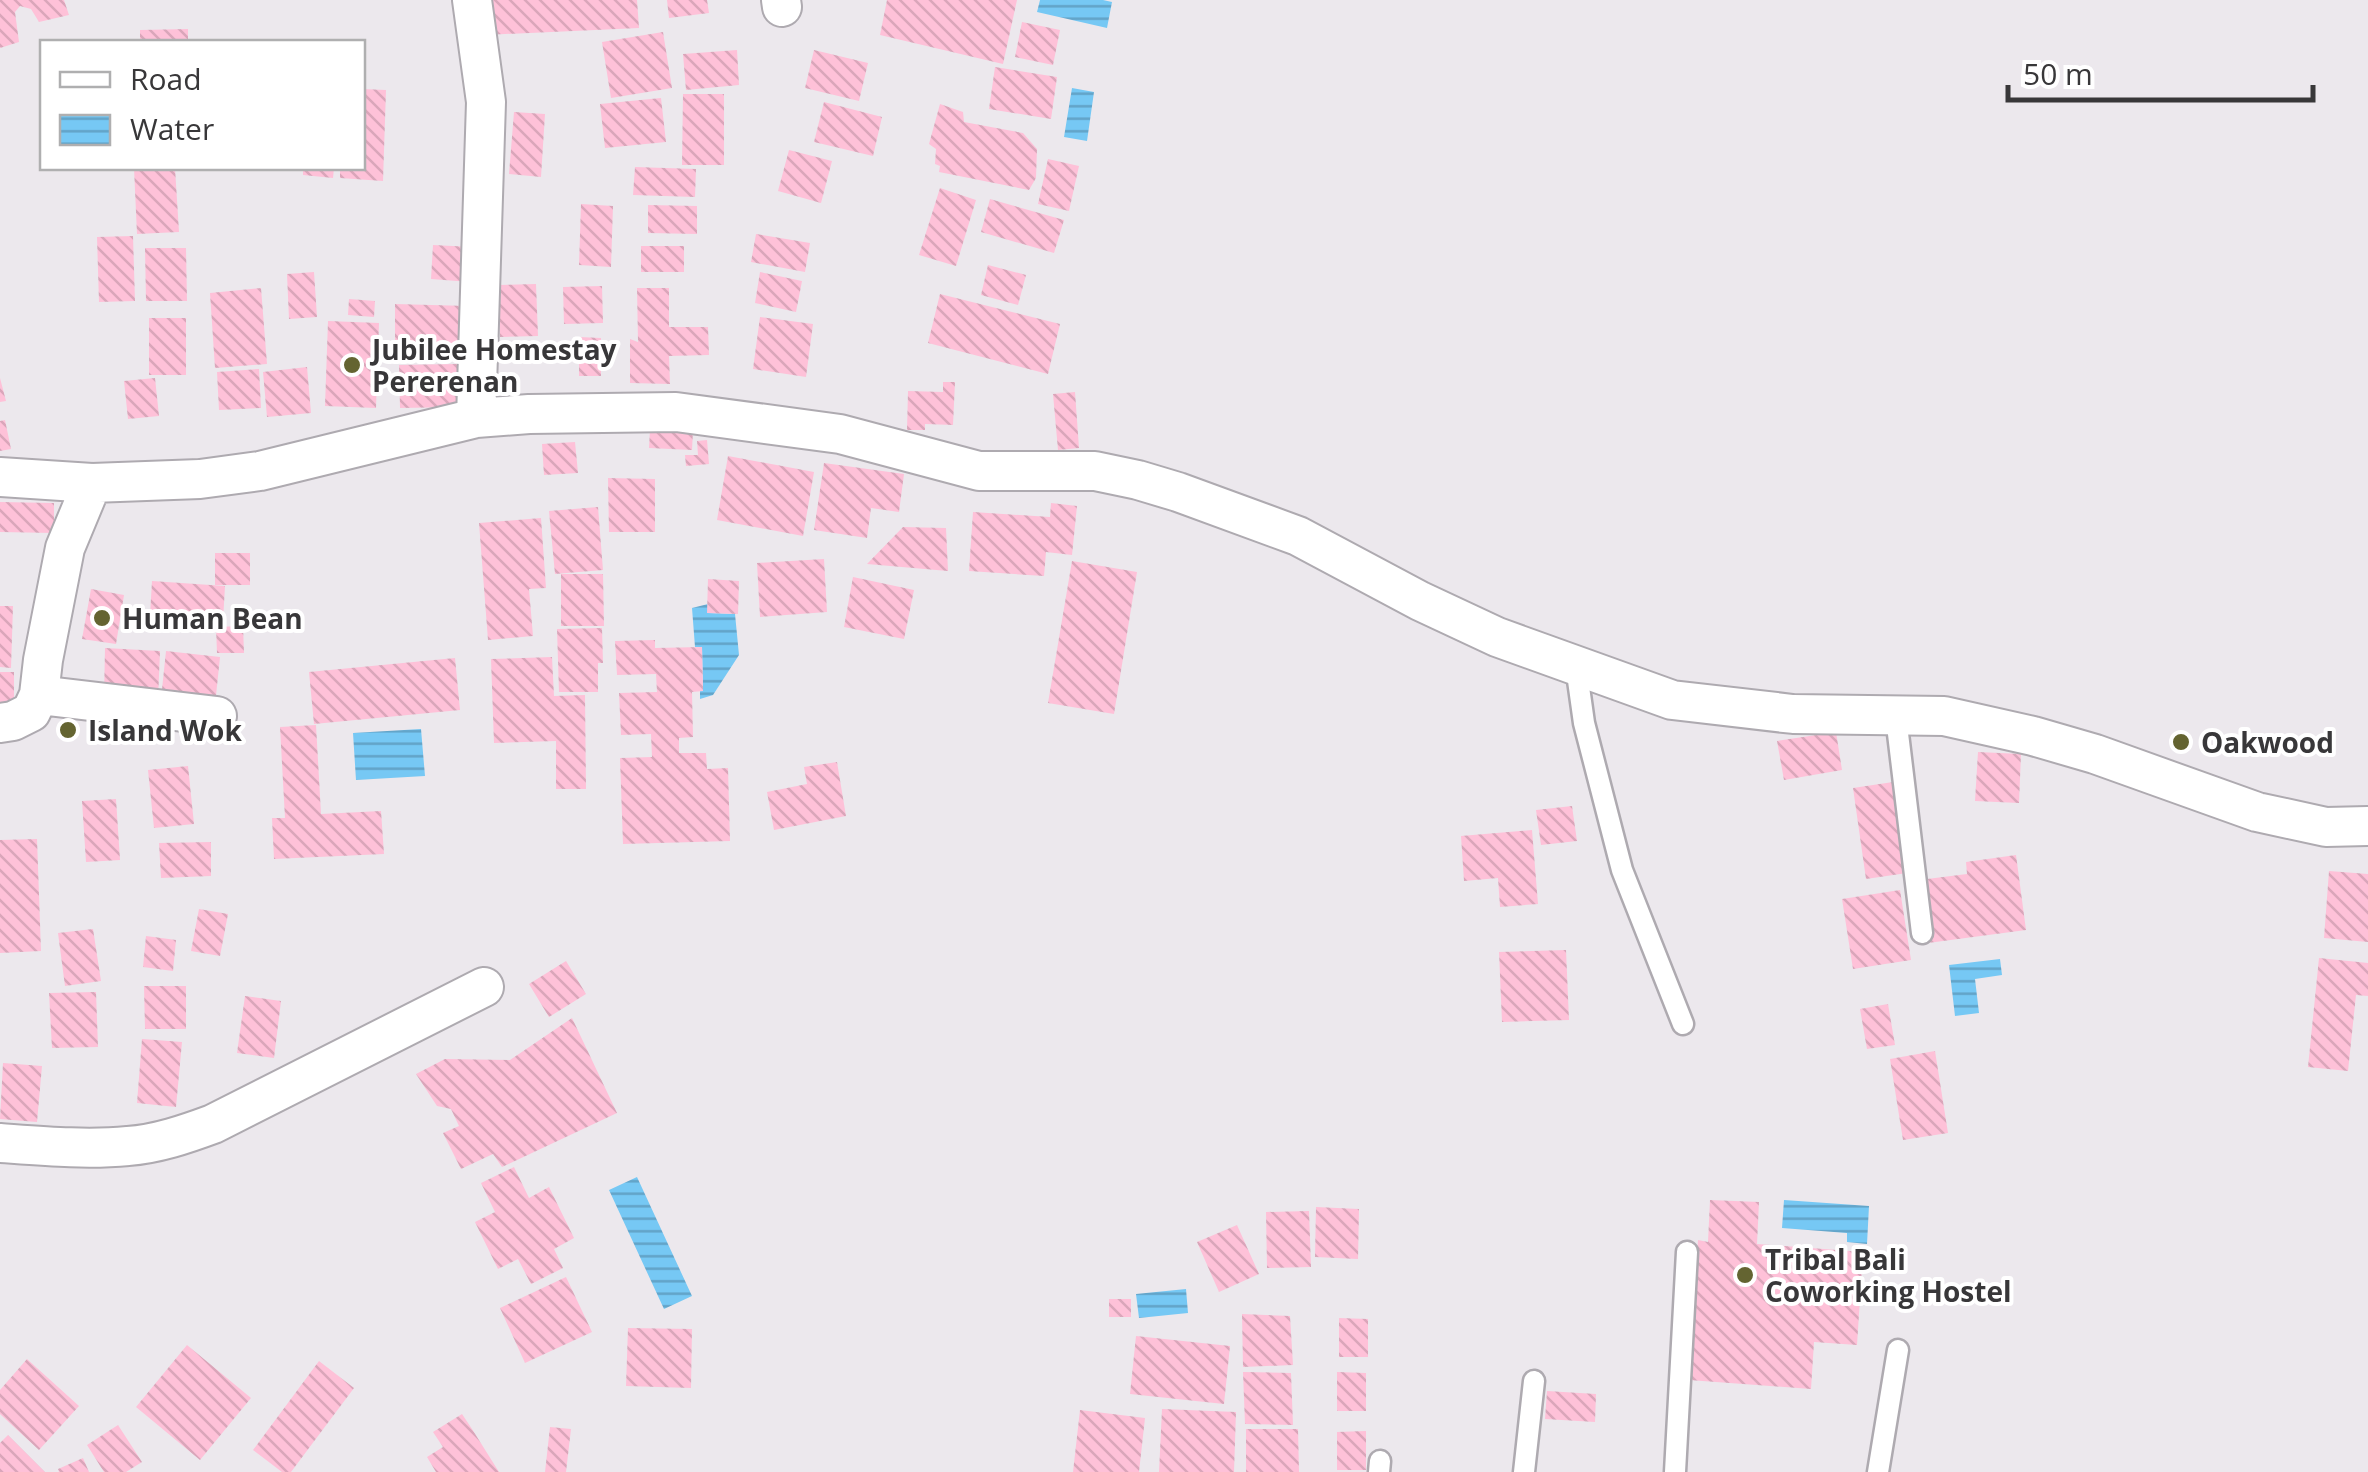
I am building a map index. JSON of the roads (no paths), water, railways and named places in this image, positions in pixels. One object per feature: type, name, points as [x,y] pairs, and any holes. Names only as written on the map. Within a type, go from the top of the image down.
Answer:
[{"type":"street","points":[[472,0],[486,102],[476,418]]},
{"type":"street","points":[[0,477],[92,483],[200,479],[260,471],[476,418],[529,414],[676,412],[840,434],[980,471],[1095,472],[1138,480],[1298,536],[1481,630],[1672,700],[1793,714],[1944,716],[2095,754],[2257,812],[2326,827],[2368,826]]},
{"type":"street","points":[[0,723],[31,712],[39,695],[65,548],[92,483]]},
{"type":"street","points":[[39,695],[217,716]]},
{"type":"street","points":[[0,1143],[130,1146],[181,1135],[213,1124],[484,988]]},
{"type":"lane","points":[[1576,666],[1584,723],[1622,870],[1683,1024]]},
{"type":"lane","points":[[1896,716],[1922,934]]},
{"type":"lane","points":[[1675,1472],[1687,1252]]},
{"type":"lane","points":[[1878,1472],[1898,1350]]},
{"type":"lane","points":[[1524,1472],[1534,1382]]},
{"type":"water","points":[[1040,0],[1112,2],[1107,28],[1037,12]]},
{"type":"water","points":[[1072,88],[1094,92],[1087,141],[1064,137]]},
{"type":"water","points":[[708,604],[708,613],[735,614],[739,655],[713,695],[700,699],[702,647],[695,647],[692,608]]},
{"type":"water","points":[[421,729],[425,776],[356,780],[353,733]]},
{"type":"water","points":[[2000,959],[2002,975],[1975,979],[1979,1013],[1955,1016],[1949,965]]},
{"type":"water","points":[[637,1177],[692,1296],[664,1309],[609,1190]]},
{"type":"water","points":[[1784,1200],[1869,1206],[1867,1244],[1847,1242],[1847,1233],[1782,1228]]},
{"type":"water","points":[[1186,1289],[1188,1313],[1139,1318],[1136,1294]]},
{"type":"place","name":"Jubilee Homestay Pererenan","points":[[352,365]]},
{"type":"place","name":"Human Bean","points":[[102,618]]},
{"type":"place","name":"Island Wok","points":[[68,730]]},
{"type":"place","name":"Oakwood","points":[[2181,742]]},
{"type":"place","name":"Tribal Bali Coworking Hostel","points":[[1745,1275]]}]
